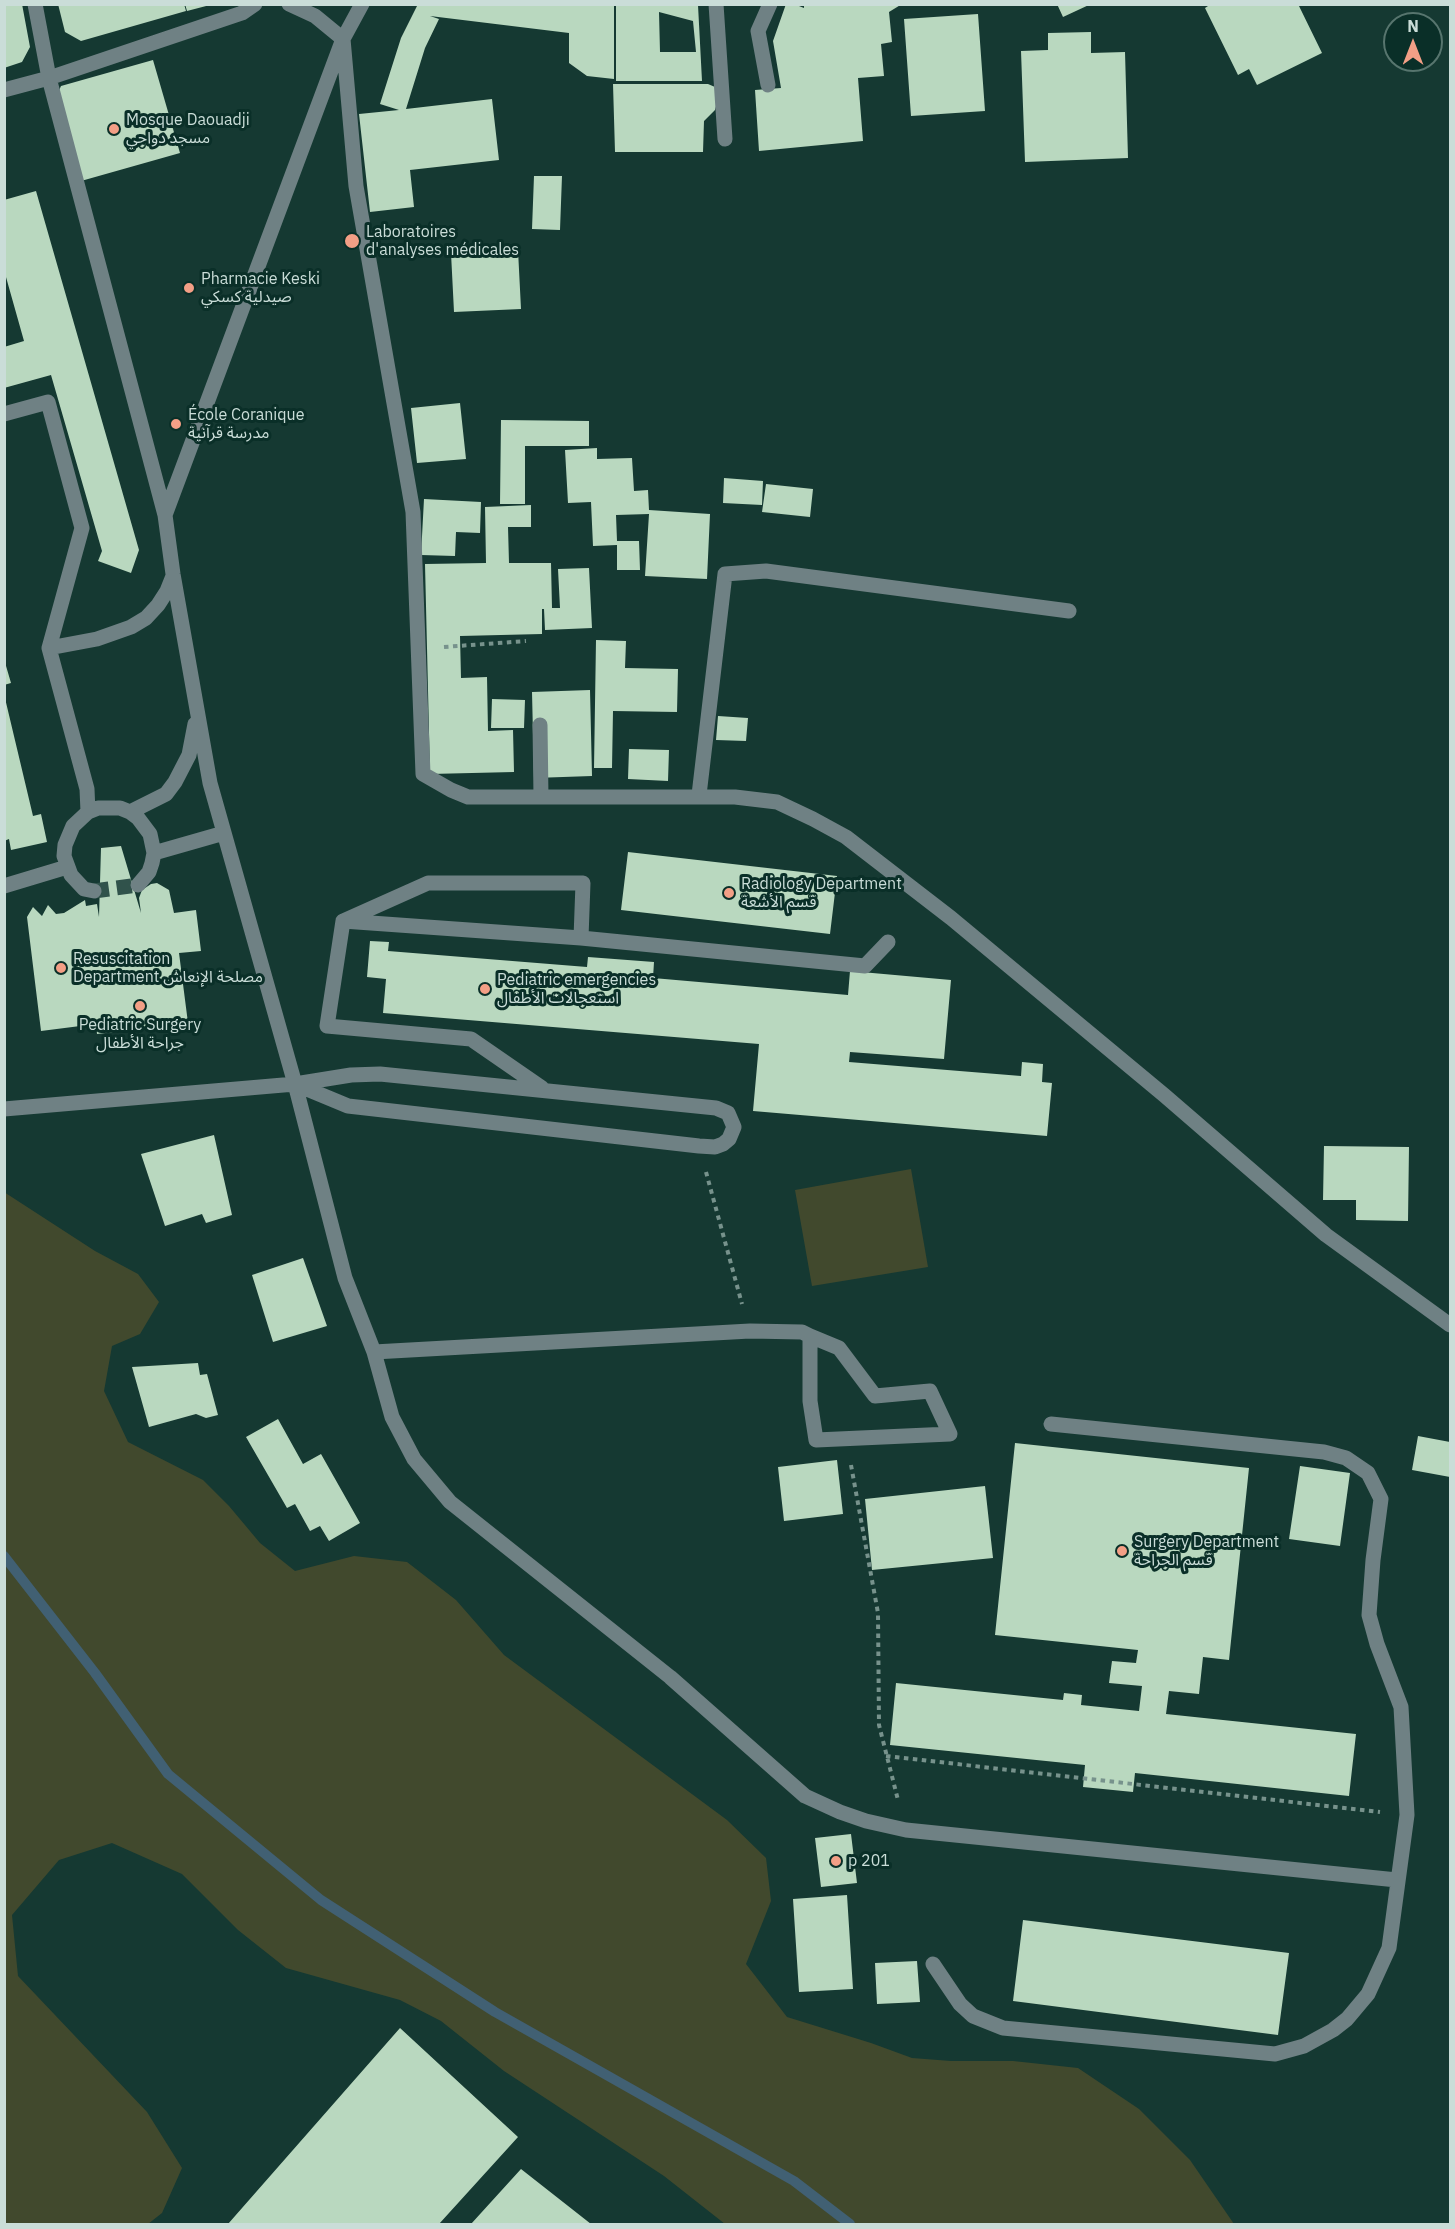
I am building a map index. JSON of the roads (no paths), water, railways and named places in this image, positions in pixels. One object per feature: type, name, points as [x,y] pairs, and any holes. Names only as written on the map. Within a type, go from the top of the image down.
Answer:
[{"type":"street","points":[[35,4],[49,78],[165,515],[173,574],[210,783],[295,1084],[345,1278],[374,1352],[392,1418],[401,1437],[424,1472],[450,1502],[670,1677],[805,1796],[849,1815],[906,1830],[1397,1880]]},
{"type":"street","points":[[4,90],[49,78],[242,13],[255,4]]},
{"type":"street","points":[[289,4],[315,16],[343,39],[356,186],[413,512],[423,774],[468,797],[699,795],[777,802],[846,837],[951,918],[1155,1088],[1326,1235],[1450,1326]]},
{"type":"street","points":[[165,515],[343,39],[362,4]]},
{"type":"street","points":[[716,4],[725,139]]},
{"type":"street","points":[[768,84],[758,31],[770,4]]},
{"type":"street","points":[[4,414],[48,402],[82,528],[49,648],[87,789],[88,812]]},
{"type":"street","points":[[699,795],[725,574],[766,571],[1069,611]]},
{"type":"street","points":[[49,648],[97,639],[131,627],[146,618],[158,605],[167,591],[173,574]]},
{"type":"street","points":[[130,812],[166,794],[183,769],[189,755],[195,725],[194,695]]},
{"type":"street","points":[[540,725],[541,797]]},
{"type":"street","points":[[94,891],[84,889],[77,883],[67,867],[64,856],[68,834],[73,826],[88,812],[109,807],[130,812],[145,825],[153,843],[154,853],[149,872],[138,885]]},
{"type":"street","points":[[154,853],[224,833]]},
{"type":"street","points":[[4,886],[67,867]]},
{"type":"street","points":[[343,921],[428,883],[583,883],[581,938]]},
{"type":"street","points":[[343,921],[327,1026],[471,1039],[544,1090]]},
{"type":"street","points":[[343,921],[581,938],[865,966],[888,942]]},
{"type":"street","points":[[4,1109],[295,1084],[341,1076],[380,1074],[716,1108],[728,1113],[734,1127],[729,1139],[719,1146],[699,1146],[348,1106],[295,1084]]},
{"type":"street","points":[[374,1352],[750,1330],[802,1332],[839,1348],[875,1396],[930,1391],[950,1434],[816,1440],[810,1401],[810,1336]]},
{"type":"street","points":[[933,1964],[960,2004],[972,2016],[1003,2028],[1275,2054],[1304,2046],[1333,2030],[1347,2019],[1368,1994],[1389,1948],[1407,1815],[1401,1707],[1377,1644],[1369,1615],[1381,1499],[1368,1473],[1346,1458],[1324,1452],[1051,1424]]},
{"type":"waterway","points":[[4,1556],[95,1673],[168,1774],[321,1900],[495,2012],[794,2181],[850,2224]]},
{"type":"tunnel","points":[[94,891],[138,885]]},
{"type":"place","name":"Mosque Daouadji مسجد دواجي","points":[[114,129]]},
{"type":"place","name":"Laboratoires d'analyses médicales","points":[[352,241]]},
{"type":"place","name":"Pharmacie Keski صيدلية كسكي","points":[[189,288]]},
{"type":"place","name":"École Coranique مدرسة قرآنية","points":[[176,424]]},
{"type":"place","name":"Radiology Department قسم الأشعة","points":[[729,893]]},
{"type":"place","name":"Resuscitation Department مصلحة الإنعاش","points":[[61,968]]},
{"type":"place","name":"Pediatric emergencies استعجالات الأطفال","points":[[485,989]]},
{"type":"place","name":"Pediatric Surgery جراحة الأطفال","points":[[140,1006]]},
{"type":"place","name":"Surgery Department قسم الجراحة","points":[[1122,1551]]},
{"type":"place","name":"p 201","points":[[836,1861]]}]
